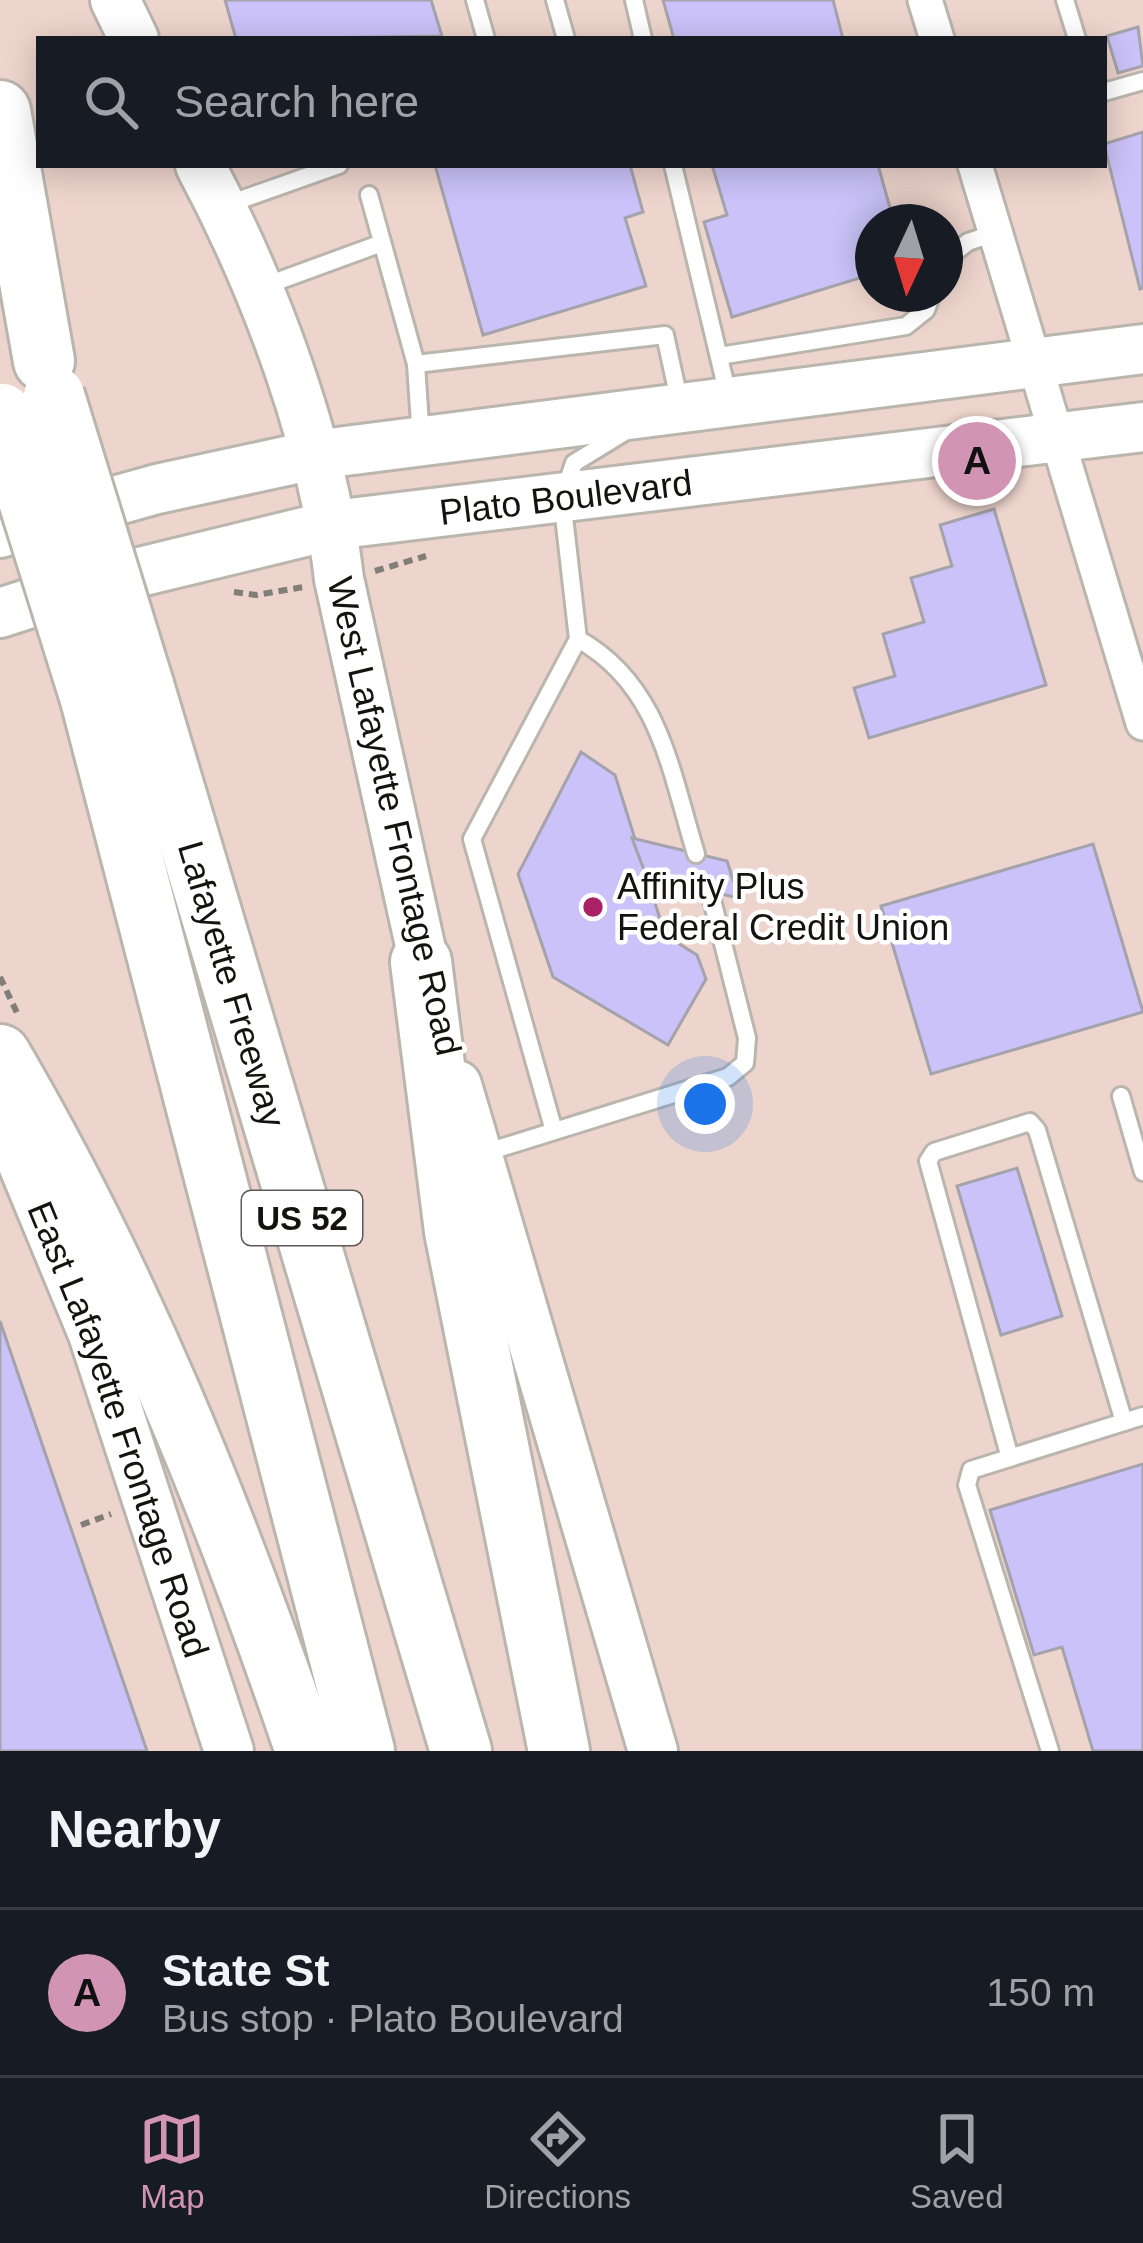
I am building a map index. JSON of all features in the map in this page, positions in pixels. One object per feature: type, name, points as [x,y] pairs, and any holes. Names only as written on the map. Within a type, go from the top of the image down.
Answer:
[{"type":"highway","points":[[0,111],[25,394]]},
{"type":"highway","name":"Lafayette Freeway","points":[[0,219],[25,394],[461,1751]]},
{"type":"highway","name":"Lafayette Freeway","points":[[117,692],[364,1751]]},
{"type":"highway","points":[[421,962],[455,1231],[559,1751]]},
{"type":"highway","points":[[0,1055],[65,1167],[182,1420],[306,1751]]},
{"type":"main road","points":[[115,0],[133,36]]},
{"type":"main road","name":"West Lafayette Frontage Road","points":[[211,185],[257,289],[314,455],[333,525],[339,579],[421,962],[652,1751]]},
{"type":"main road","name":"Plato Boulevard","points":[[0,533],[157,489],[314,455],[681,408],[724,379],[1034,363],[1143,349]]},
{"type":"main road","name":"Plato Boulevard","points":[[0,613],[171,562],[333,525],[1143,427]]},
{"type":"main road","name":"East Lafayette Frontage Road","points":[[0,1109],[93,1334],[229,1751]]},
{"type":"street","points":[[926,0],[936,36]]},
{"type":"street","points":[[976,168],[1143,722]]},
{"type":"lane","points":[[475,0],[485,36]]},
{"type":"lane","points":[[555,0],[565,36]]},
{"type":"lane","points":[[634,0],[643,36]]},
{"type":"lane","points":[[1065,0],[1076,36]]},
{"type":"lane","points":[[1107,91],[1143,81]]},
{"type":"lane","points":[[211,185],[320,168]]},
{"type":"lane","points":[[675,168],[724,379],[906,326],[924,312]]},
{"type":"lane","points":[[369,195],[416,364],[421,440]]},
{"type":"lane","points":[[963,246],[995,233]]},
{"type":"lane","points":[[257,289],[382,243]]},
{"type":"lane","points":[[416,364],[665,335],[681,408],[587,452],[574,463],[562,499],[578,639],[472,839],[554,1131]]},
{"type":"lane","points":[[578,639],[626,672],[643,698],[696,854]]},
{"type":"lane","points":[[478,1155],[728,1077],[745,1063],[747,1038],[710,892]]},
{"type":"lane","points":[[1121,1096],[1143,1172]]},
{"type":"lane","points":[[1010,1458],[928,1161],[934,1153],[972,1140],[1030,1122],[1037,1130],[1124,1422]]},
{"type":"lane","points":[[1050,1751],[967,1486],[970,1470],[1143,1416]]},
{"type":"path","points":[[81,1525],[128,1509]]},
{"type":"shaded area","points":[[0,0],[1143,0],[1143,1751],[0,1751]]},
{"type":"building","points":[[225,0],[431,0],[442,36],[235,36]]},
{"type":"building","points":[[663,0],[833,0],[842,36],[673,36]]},
{"type":"building","points":[[1138,27],[1143,66],[1118,73],[1107,36]]},
{"type":"building","points":[[1143,132],[1140,289],[1107,156],[1107,143]]},
{"type":"building","points":[[436,168],[631,168],[643,212],[625,218],[646,286],[483,335]]},
{"type":"building","points":[[713,168],[879,168],[889,204],[855,204],[855,279],[732,317],[704,222],[727,215]]},
{"type":"building","points":[[994,509],[1046,685],[869,738],[854,688],[895,676],[883,634],[924,622],[911,578],[952,566],[940,525]]},
{"type":"building","name":"Affinity Plus Federal Credit Union","points":[[581,752],[615,775],[665,935],[697,955],[706,979],[668,1045],[553,977],[518,874]]},
{"type":"building","points":[[632,838],[727,861],[739,898],[647,878]]},
{"type":"building","points":[[1093,844],[1143,1012],[931,1074],[881,906]]},
{"type":"building","points":[[1017,1168],[1062,1316],[1001,1335],[957,1186]]},
{"type":"building","points":[[0,1321],[147,1751],[0,1751]]},
{"type":"building","points":[[1143,1464],[1143,1751],[1093,1751],[1062,1647],[1034,1655],[990,1510]]},
{"type":"place","name":"State St","points":[[977,461]]},
{"type":"place","name":"Affinity Plus Federal Credit Union","points":[[593,907]]}]
